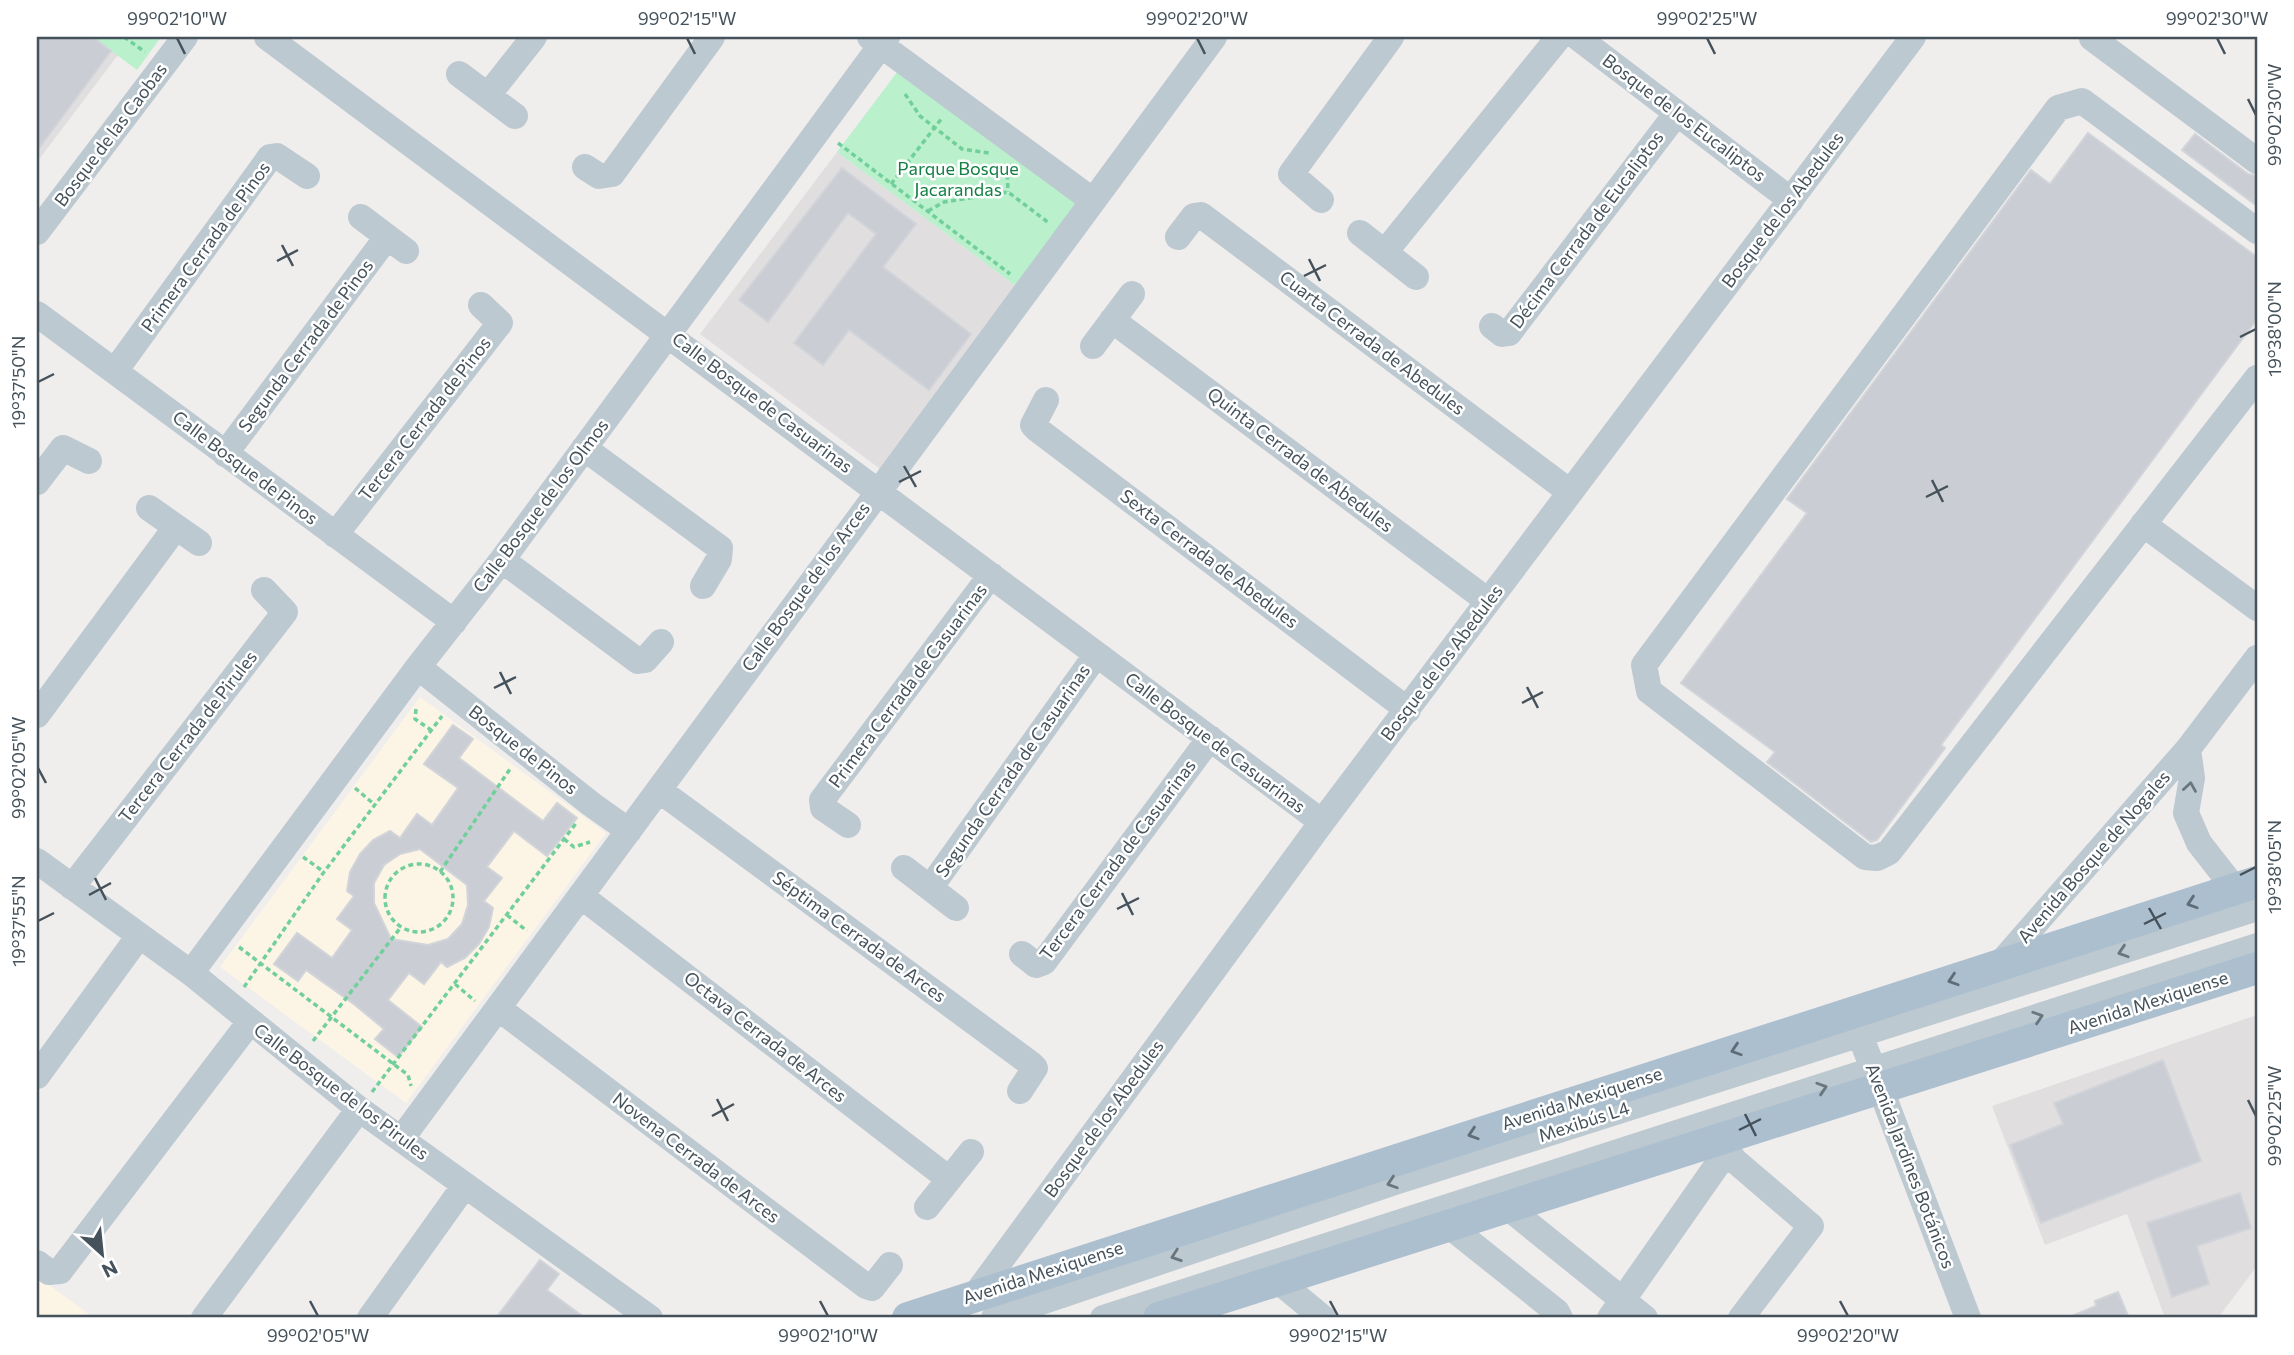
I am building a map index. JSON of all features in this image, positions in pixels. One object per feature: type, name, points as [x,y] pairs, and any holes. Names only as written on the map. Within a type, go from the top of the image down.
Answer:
[{"type":"main road","name":"Avenida Mexiquense","points":[[908,1318],[985,1306],[1856,1023],[1999,965],[2250,893]]},
{"type":"main road","name":"Avenida Mexiquense","points":[[1158,1318],[1218,1307],[1277,1280],[1447,1224],[1723,1145],[1877,1080],[2257,968]]},
{"type":"street","name":"Bosque de las Caobas","points":[[37,232],[185,37]]},
{"type":"street","name":"Calle Bosque de Casuarinas","points":[[267,37],[1322,822]]},
{"type":"street","points":[[488,95],[534,37]]},
{"type":"street","points":[[585,167],[599,176],[612,174],[712,37]]},
{"type":"street","name":"Calle Bosque de los Arces","points":[[401,1138],[629,831],[877,489],[1214,37]]},
{"type":"street","points":[[1321,200],[1291,174],[1391,37]]},
{"type":"street","points":[[1385,253],[1559,37]]},
{"type":"street","name":"Bosque de los Eucaliptos","points":[[1577,37],[1791,200]]},
{"type":"street","name":"Bosque de los Abedules","points":[[985,1306],[1322,822],[1913,37]]},
{"type":"street","points":[[2092,38],[2257,161]]},
{"type":"street","name":"Calle Bosque de los Olmos","points":[[191,973],[418,667],[502,559],[820,128],[879,39]]},
{"type":"street","points":[[879,39],[956,100],[1092,200]]},
{"type":"street","points":[[459,74],[515,116]]},
{"type":"street","points":[[2257,231],[2082,101],[2070,102],[2058,108],[1644,665],[1644,677],[1649,691],[1865,857],[1877,858],[1889,852],[2257,378]]},
{"type":"street","name":"Décima Cerrada de Eucaliptos","points":[[1492,326],[1503,334],[1509,332],[1677,113]]},
{"type":"street","name":"Primera Cerrada de Pinos","points":[[116,371],[271,157],[277,156],[307,176]]},
{"type":"street","name":"Cuarta Cerrada de Abedules","points":[[1178,237],[1195,216],[1201,215],[1570,492]]},
{"type":"street","name":"Segunda Cerrada de Pinos","points":[[225,454],[396,244],[361,217]]},
{"type":"street","points":[[1360,233],[1416,276]]},
{"type":"street","points":[[1093,346],[1132,294]]},
{"type":"street","name":"Tercera Cerrada de Pinos","points":[[335,535],[500,323],[481,305]]},
{"type":"street","name":"Calle Bosque de Pinos","points":[[37,314],[454,622]]},
{"type":"street","name":"Quinta Cerrada de Abedules","points":[[1112,320],[1488,601]]},
{"type":"street","name":"Sexta Cerrada de Abedules","points":[[1046,400],[1033,425],[1038,430],[1408,710]]},
{"type":"street","points":[[37,482],[63,448],[89,461]]},
{"type":"street","points":[[584,448],[720,548],[719,559],[703,586]]},
{"type":"street","points":[[149,508],[199,543]]},
{"type":"street","points":[[2143,524],[2257,608]]},
{"type":"street","points":[[37,716],[176,527]]},
{"type":"street","points":[[502,559],[638,661],[645,660],[660,642]]},
{"type":"street","name":"Primera Cerrada de Casuarinas","points":[[848,825],[823,808],[822,800],[991,575]]},
{"type":"street","name":"Tercera Cerrada de Pirules","points":[[72,887],[285,612],[264,590]]},
{"type":"street","name":"Segunda Cerrada de Casuarinas","points":[[930,888],[1096,655]]},
{"type":"street","name":"Avenida Bosque de Nogales","points":[[1999,965],[2188,749],[2257,658]]},
{"type":"street","name":"Bosque de Pinos","points":[[418,667],[629,831]]},
{"type":"street","name":"Tercera Cerrada de Casuarinas","points":[[1022,954],[1036,965],[1044,962],[1210,738]]},
{"type":"street","name":"Avenida Bosque de Nogales","points":[[2188,749],[2192,778],[2186,813],[2199,843],[2250,893]]},
{"type":"street","name":"Séptima Cerrada de Arces","points":[[659,790],[1031,1063],[1035,1068],[1033,1076],[1020,1091]]},
{"type":"street","name":"Calle Bosque de los Pirules","points":[[37,861],[191,973],[359,1109],[650,1318]]},
{"type":"street","name":"Segunda Cerrada de Casuarinas","points":[[904,868],[956,908]]},
{"type":"street","points":[[1856,1023],[2250,893]]},
{"type":"street","name":"Octava Cerrada de Arces","points":[[581,896],[949,1179]]},
{"type":"street","points":[[37,1076],[139,936]]},
{"type":"street","points":[[1103,1318],[1877,1080],[2257,946]]},
{"type":"street","name":"Novena Cerrada de Arces","points":[[498,1008],[866,1286],[872,1288],[878,1284],[890,1265]]},
{"type":"street","points":[[37,1263],[49,1272],[60,1271],[240,1014]]},
{"type":"street","name":"Avenida Jardines Botánicos","points":[[1856,1023],[1968,1318]]},
{"type":"street","points":[[204,1318],[359,1109]]},
{"type":"street","points":[[1616,1310],[1723,1145],[1811,1226],[1741,1318]]},
{"type":"street","points":[[927,1207],[971,1152]]},
{"type":"street","points":[[370,1318],[465,1185]]},
{"type":"street","points":[[1506,1206],[1616,1310],[1645,1318]]},
{"type":"street","points":[[1447,1224],[1558,1312],[1560,1318]]},
{"type":"street","points":[[1277,1280],[1323,1318]]},
{"type":"path","points":[[891,184],[956,100]]},
{"type":"path","points":[[820,128],[1027,287]]},
{"type":"path","points":[[928,211],[944,202],[1008,192],[1066,236]]},
{"type":"path","points":[[240,1014],[262,965],[324,872],[456,698]]},
{"type":"path","points":[[440,872],[524,749]]},
{"type":"path","points":[[359,1109],[591,804]]},
{"type":"path","points":[[412,864],[424,864],[440,872],[450,885],[453,897],[446,919],[427,931],[416,932],[401,927],[389,916],[385,906],[387,885],[393,876],[412,864]]},
{"type":"path","points":[[299,1060],[401,927]]},
{"type":"path","points":[[220,933],[408,1074],[419,1115]]},
{"type":"shaded area","points":[[37,37],[93,37],[118,55],[37,162]]},
{"type":"shaded area","points":[[837,152],[1017,287],[880,469],[700,334]]},
{"type":"shaded area","points":[[420,697],[606,833],[406,1103],[220,967]]},
{"type":"shaded area","points":[[2257,1015],[2257,1266],[2218,1318],[2165,1318],[2127,1214],[2045,1245],[1992,1106]]},
{"type":"shaded area","points":[[37,1276],[94,1318],[37,1318]]},
{"type":"green space","points":[[93,37],[161,37],[137,70]]},
{"type":"green space","name":"Parque Bosque Jacarandas","points":[[898,71],[1079,206],[1017,287],[837,152]]},
{"type":"building","points":[[37,37],[93,37],[111,51],[37,151]]},
{"type":"building","points":[[2088,133],[2257,257],[2257,319],[1941,745],[1945,748],[1877,840],[1871,842],[1767,762],[1775,752],[1681,683],[1807,513],[1787,499],[2031,170],[2050,184]]},
{"type":"building","points":[[2195,134],[2248,174],[2257,176],[2257,206],[2182,150]]},
{"type":"building","points":[[842,168],[916,224],[883,267],[971,334],[929,390],[849,330],[823,365],[794,343],[876,234],[848,213],[768,322],[739,300]]},
{"type":"building","points":[[453,725],[473,739],[459,758],[543,821],[557,803],[577,818],[547,856],[514,831],[487,867],[502,878],[484,901],[493,908],[489,927],[479,944],[465,958],[447,967],[441,962],[424,984],[409,973],[388,1000],[422,1027],[398,1057],[375,1039],[384,1029],[355,1005],[306,970],[298,981],[274,964],[297,933],[332,958],[352,930],[337,919],[354,896],[347,891],[350,872],[360,854],[373,840],[390,831],[400,838],[417,814],[432,825],[458,788],[424,764]],"holes":[[[420,849],[467,885],[468,905],[462,924],[448,939],[428,945],[391,939],[374,903],[374,883],[384,865],[400,854]]]},
{"type":"building","points":[[2163,1060],[2201,1161],[2041,1223],[2010,1145],[2063,1124],[2054,1103]]},
{"type":"building","points":[[2240,1193],[2251,1228],[2197,1246],[2209,1284],[2172,1297],[2147,1223]]},
{"type":"building","points":[[540,1260],[559,1274],[547,1290],[585,1318],[496,1318]]},
{"type":"building","points":[[2118,1292],[2129,1318],[2067,1318],[2096,1306],[2095,1301]]}]
